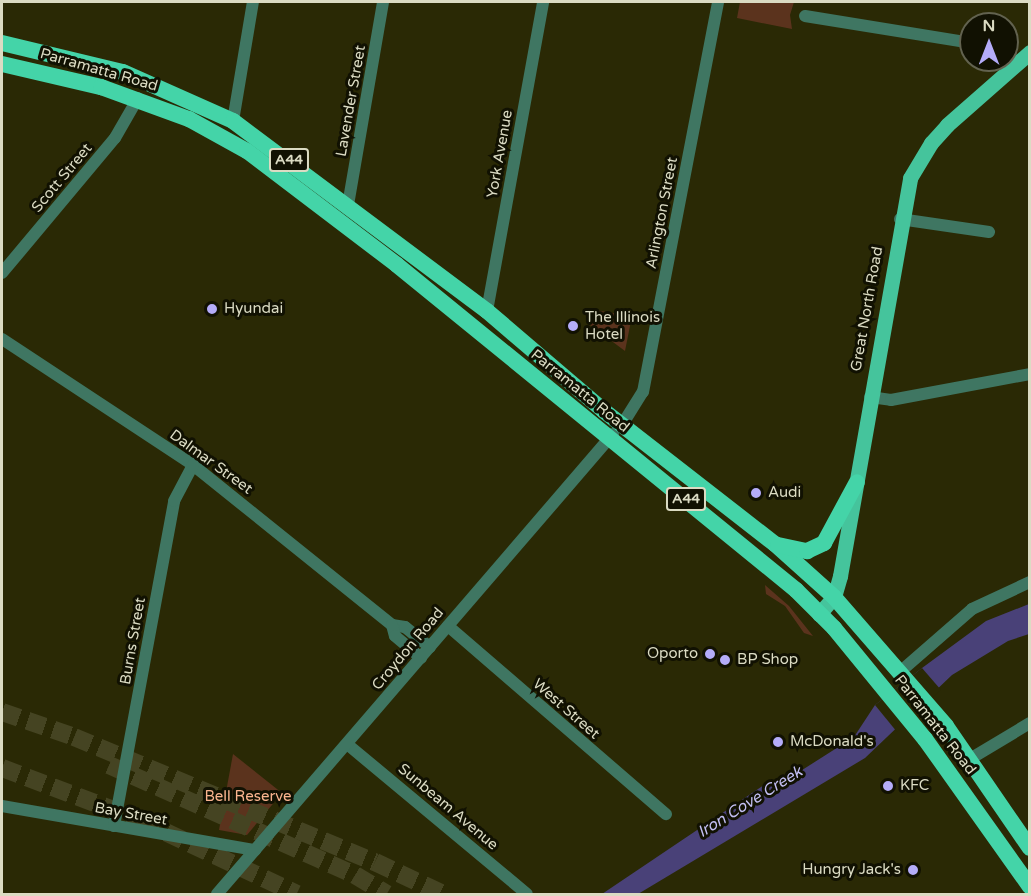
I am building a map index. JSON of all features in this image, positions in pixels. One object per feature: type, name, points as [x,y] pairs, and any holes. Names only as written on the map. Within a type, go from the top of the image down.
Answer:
[{"type":"highway","name":"Parramatta Road","points":[[2,43],[123,72],[233,122],[348,205],[487,311],[622,424],[775,544],[834,597],[945,726],[970,759],[1029,848]]},
{"type":"highway","name":"Parramatta Road","points":[[2,64],[138,98],[189,119],[247,151],[378,250],[770,568],[819,614],[891,696],[925,739],[1029,887]]},
{"type":"highway","points":[[775,544],[807,551],[824,543],[857,482]]},
{"type":"main road","name":"Great North Road","points":[[834,597],[857,482],[900,219],[910,178],[931,143],[1003,72]]},
{"type":"main road","points":[[819,614],[834,597]]},
{"type":"street","points":[[233,122],[253,2]]},
{"type":"street","name":"Lavender Street","points":[[348,205],[383,2]]},
{"type":"street","name":"York Avenue","points":[[487,311],[543,2]]},
{"type":"street","name":"Arlington Street","points":[[622,424],[643,392],[718,2]]},
{"type":"street","points":[[805,16],[959,41]]},
{"type":"street","name":"Scott Street","points":[[2,273],[115,138],[138,98]]},
{"type":"street","points":[[900,219],[989,232]]},
{"type":"street","name":"Dalmar Street","points":[[2,339],[193,465],[392,625],[405,627],[430,647]]},
{"type":"street","points":[[870,397],[891,400],[1029,374]]},
{"type":"street","name":"Croydon Road","points":[[217,894],[622,424]]},
{"type":"street","name":"Burns Street","points":[[114,826],[174,501],[193,465]]},
{"type":"street","points":[[904,676],[972,609],[1029,582]]},
{"type":"street","name":"Dalmar Street","points":[[392,625],[395,636],[421,658]]},
{"type":"street","name":"West Street","points":[[448,626],[666,814]]},
{"type":"street","points":[[970,759],[1029,723]]},
{"type":"street","name":"Sunbeam Avenue","points":[[347,744],[527,894]]},
{"type":"street","name":"Bay Street","points":[[2,806],[255,850]]},
{"type":"green space","points":[[740,2],[794,2],[790,15],[792,29],[737,18]]},
{"type":"green space","points":[[588,309],[632,316],[625,351],[590,325],[586,319]]},
{"type":"green space","points":[[765,585],[789,606],[813,636],[804,633],[785,606],[766,594]]},
{"type":"green space","name":"Bell Reserve","points":[[233,754],[282,793],[247,835],[219,830]]},
{"type":"water","name":"Iron Cove Creek","points":[[1029,604],[1029,634],[1008,641],[952,675],[865,758],[638,894],[602,894],[770,781],[788,779],[854,737],[875,705],[922,668],[986,621]]},
{"type":"pier","points":[[922,668],[941,690],[897,732],[875,705]]},
{"type":"tunnel","points":[[2,712],[74,737],[375,862],[443,894]]},
{"type":"tunnel","points":[[109,765],[355,875],[387,894]]},
{"type":"tunnel","points":[[2,768],[142,821],[297,894]]},
{"type":"place","name":"Hyundai","points":[[212,309]]},
{"type":"place","name":"The Illinois Hotel","points":[[573,326]]},
{"type":"place","name":"Audi","points":[[756,493]]},
{"type":"place","name":"Oporto","points":[[710,654]]},
{"type":"place","name":"BP Shop","points":[[725,660]]},
{"type":"place","name":"McDonald's","points":[[778,742]]},
{"type":"place","name":"KFC","points":[[888,786]]},
{"type":"place","name":"Hungry Jack's","points":[[913,870]]}]
